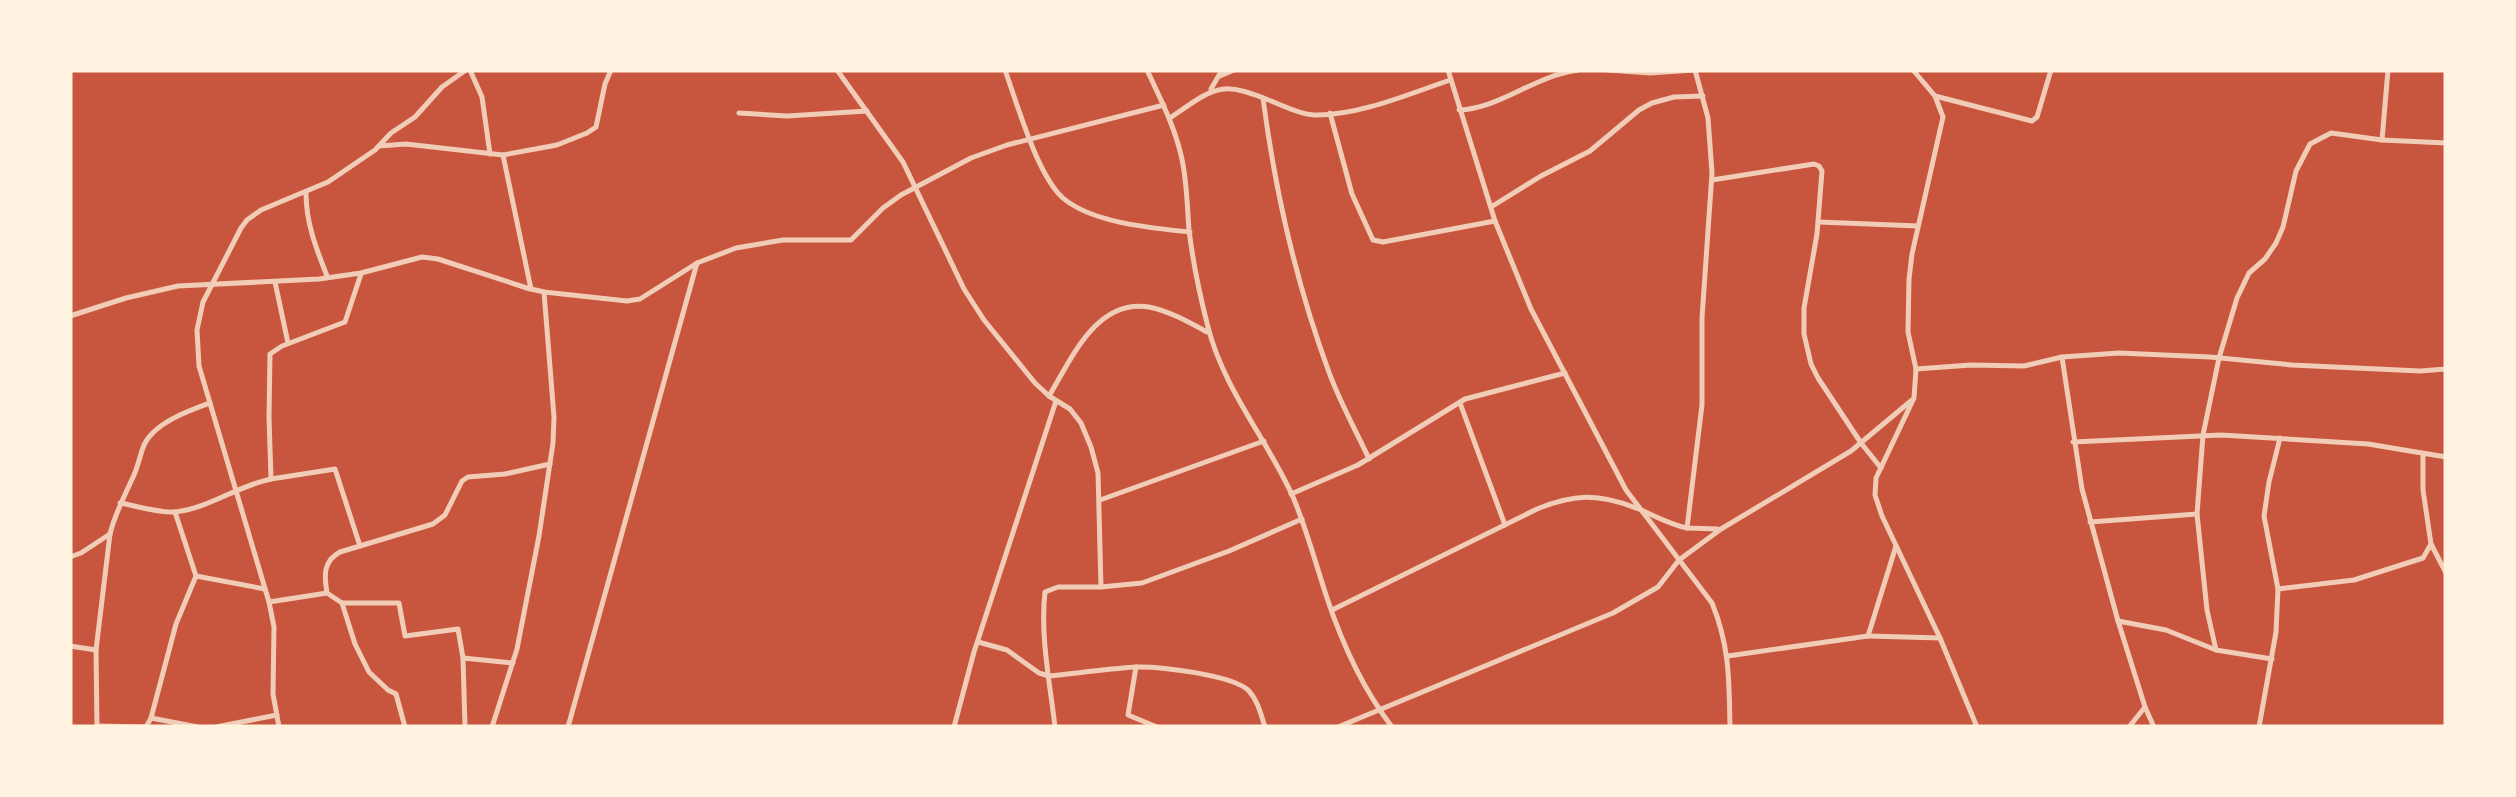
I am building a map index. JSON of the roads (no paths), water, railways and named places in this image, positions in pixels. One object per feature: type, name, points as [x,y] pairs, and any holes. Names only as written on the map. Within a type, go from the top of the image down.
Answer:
[{"type":"street","points":[[279,727],[273,694],[274,626],[269,602],[200,366],[196,330],[204,302],[247,220],[261,210],[328,182],[380,146],[415,117],[442,86],[468,70],[482,97],[490,154]]},
{"type":"street","points":[[380,146],[406,144],[502,155],[540,149],[587,133],[596,126],[611,70]]},
{"type":"street","points":[[837,70],[903,162],[964,289],[998,339],[1048,396],[1070,409],[1081,424],[1092,447],[1098,474],[1101,587]]},
{"type":"street","points":[[1005,70],[1050,182],[1064,198],[1085,211],[1126,223],[1190,232]]},
{"type":"street","points":[[1147,70],[1170,118],[1185,174],[1190,232],[1209,332],[1232,388],[1264,441],[1302,519],[1331,610],[1355,666],[1392,727]]},
{"type":"street","points":[[1170,118],[1211,90],[1221,73],[1234,70]]},
{"type":"street","points":[[1448,70],[1495,221],[1530,309],[1615,470],[1712,603],[1720,621],[1728,656],[1730,727]]},
{"type":"street","points":[[1459,110],[1485,107],[1533,82],[1578,70]]},
{"type":"street","points":[[1608,70],[1694,70],[1708,118],[1712,180],[1702,318],[1702,405],[1687,528]]},
{"type":"street","points":[[1912,70],[1942,107],[1942,128],[1912,254],[1907,306],[1916,369],[1914,398],[1876,478],[1875,496],[1977,727]]},
{"type":"street","points":[[1935,96],[2032,121],[2037,117],[2050,70]]},
{"type":"street","points":[[2382,140],[2388,70]]},
{"type":"street","points":[[1211,90],[1240,90],[1314,115],[1370,106],[1450,80]]},
{"type":"street","points":[[1491,207],[1590,151],[1652,103],[1703,96]]},
{"type":"street","points":[[1263,98],[1276,182],[1304,289],[1329,372],[1369,459]]},
{"type":"street","points":[[70,316],[178,286],[328,277],[422,258],[438,259],[544,292],[640,299],[697,263],[736,248],[801,239],[851,240],[901,195],[971,158],[1164,105]]},
{"type":"street","points":[[740,114],[868,112]]},
{"type":"street","points":[[1330,114],[1352,194],[1372,240],[1383,242],[1495,221]]},
{"type":"street","points":[[2216,650],[2207,610],[2197,514],[2203,435],[2237,298],[2250,273],[2276,242],[2296,171],[2310,144],[2331,133],[2446,143]]},
{"type":"street","points":[[502,155],[531,289]]},
{"type":"street","points":[[1712,180],[1814,164],[1822,171],[1804,334],[1818,378],[1881,468]]},
{"type":"street","points":[[306,192],[312,240],[328,277]]},
{"type":"street","points":[[1818,222],[1918,226]]},
{"type":"street","points":[[568,727],[697,263]]},
{"type":"street","points":[[271,480],[270,354],[345,322],[361,273]]},
{"type":"street","points":[[275,282],[288,344]]},
{"type":"street","points":[[492,727],[513,662],[531,582],[550,464],[554,417],[544,292]]},
{"type":"street","points":[[1048,396],[1096,323],[1120,310],[1148,307],[1209,332]]},
{"type":"street","points":[[1916,369],[2024,366],[2062,357],[2119,354],[2390,370],[2446,369]]},
{"type":"street","points":[[2062,357],[2089,522],[2154,727]]},
{"type":"street","points":[[1291,494],[1369,459],[1460,403],[1566,373]]},
{"type":"street","points":[[1338,727],[1613,613],[1658,587],[1679,560],[1721,529],[1860,443],[1914,398]]},
{"type":"street","points":[[954,727],[1056,401]]},
{"type":"street","points":[[175,512],[196,576],[176,624],[150,718],[146,727],[97,726],[96,650],[110,534],[120,503],[146,440],[178,416],[210,403]]},
{"type":"street","points":[[1460,403],[1505,525]]},
{"type":"street","points":[[2073,442],[2203,435],[2280,438],[2368,444],[2446,457]]},
{"type":"street","points":[[2259,727],[2272,660],[2278,588],[2264,516],[2280,438]]},
{"type":"street","points":[[1100,500],[1264,441]]},
{"type":"street","points":[[2423,454],[2423,490],[2431,544],[2446,573]]},
{"type":"street","points":[[327,593],[324,576],[328,562],[340,552],[433,524],[445,514],[462,481],[550,464]]},
{"type":"street","points":[[120,503],[175,512],[222,499],[237,489],[335,469],[360,546]]},
{"type":"street","points":[[1331,610],[1549,504],[1578,496],[1595,496],[1640,509],[1687,528],[1721,529]]},
{"type":"street","points":[[2089,522],[2197,514]]},
{"type":"street","points":[[1056,727],[1044,622],[1045,592],[1058,587],[1142,583],[1302,519]]},
{"type":"street","points":[[70,557],[110,534]]},
{"type":"street","points":[[2278,588],[2354,580],[2423,558],[2431,544]]},
{"type":"street","points":[[1868,636],[1896,546]]},
{"type":"street","points":[[196,576],[265,589]]},
{"type":"street","points":[[269,602],[327,593],[342,603],[398,603],[406,636],[455,628],[463,658],[466,727]]},
{"type":"street","points":[[342,603],[369,672],[396,694],[405,727]]},
{"type":"street","points":[[2118,622],[2166,630],[2216,650],[2272,660]]},
{"type":"street","points":[[1728,656],[1868,636],[1940,638]]},
{"type":"street","points":[[978,642],[1007,650],[1049,676],[1136,668],[1194,673],[1241,684],[1257,704],[1265,727]]},
{"type":"street","points":[[70,646],[96,650]]},
{"type":"street","points":[[463,658],[513,662]]},
{"type":"street","points":[[1136,668],[1128,715],[1157,727]]},
{"type":"street","points":[[2129,727],[2145,707]]},
{"type":"street","points":[[216,727],[276,716]]},
{"type":"street","points":[[150,718],[198,727]]}]
